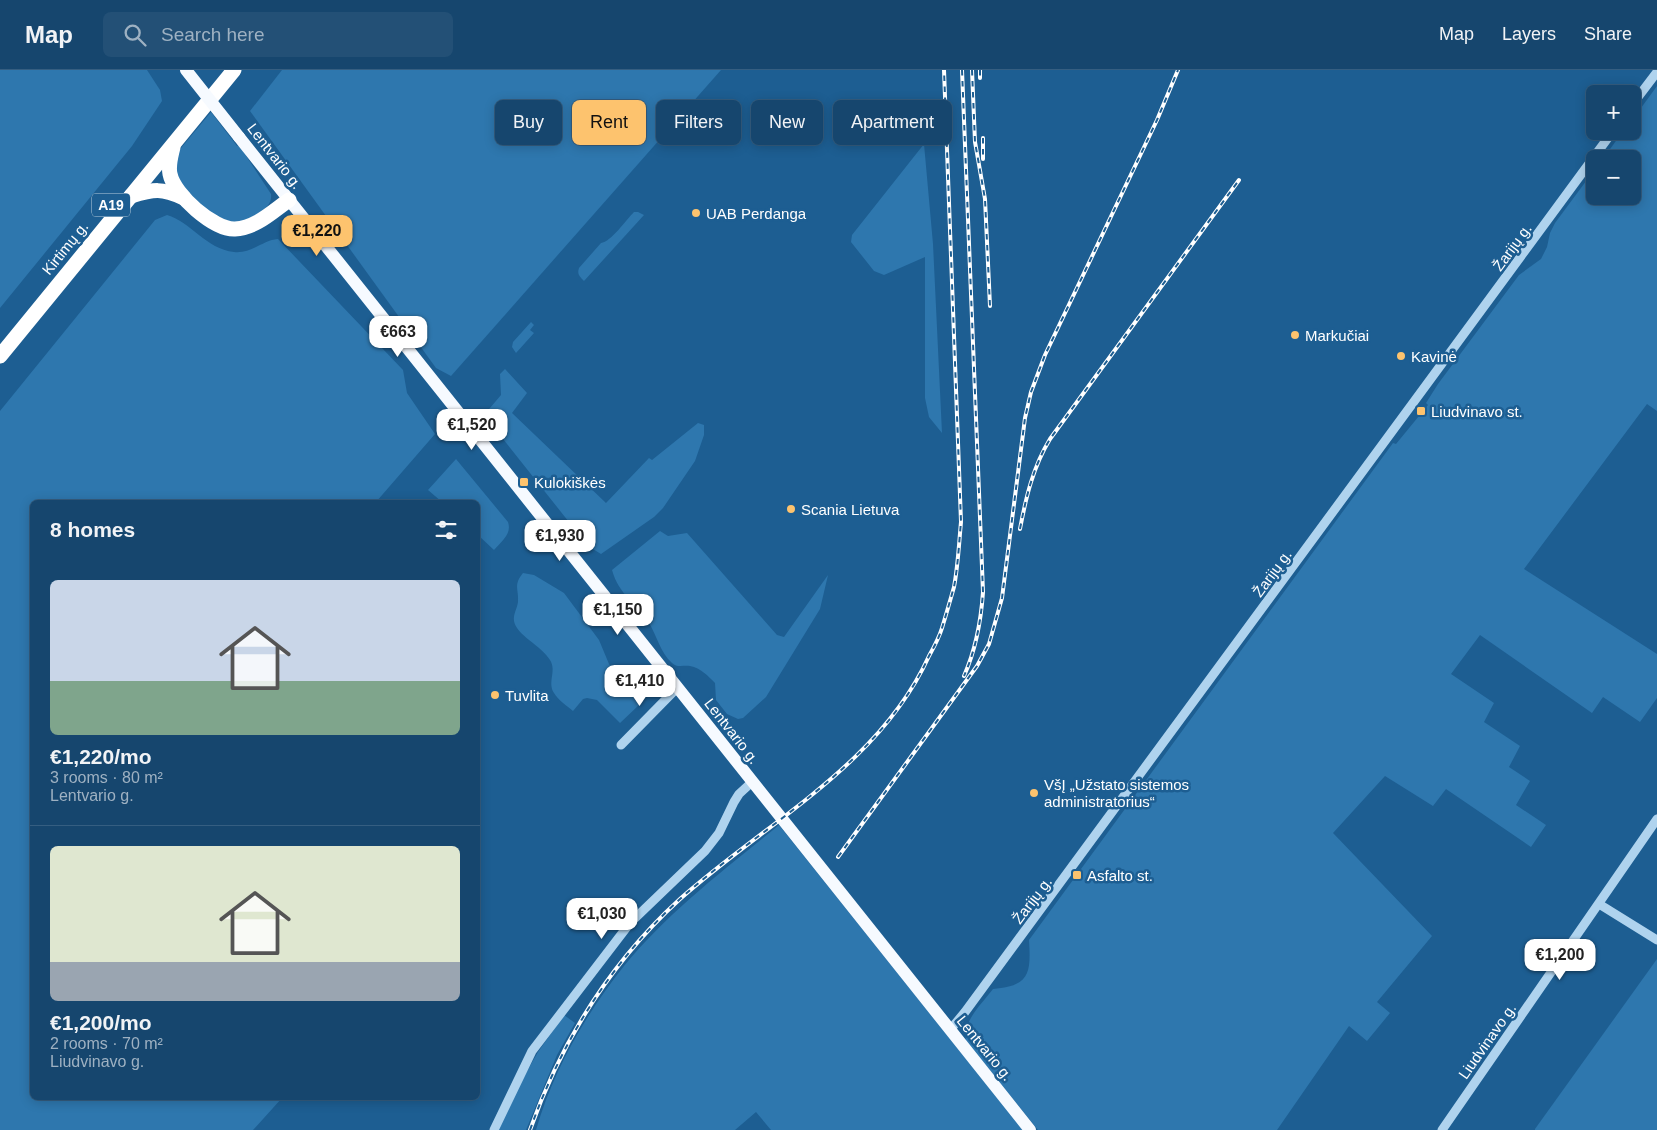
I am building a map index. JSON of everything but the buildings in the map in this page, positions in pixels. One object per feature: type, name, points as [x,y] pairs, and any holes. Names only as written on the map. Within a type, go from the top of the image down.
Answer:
[{"type":"highway","name":"Kirtimų g.","points":[[0,340],[221,70]]},
{"type":"highway","name":"Kirtimų g.","points":[[0,356],[234,70]]},
{"type":"highway","points":[[174,143],[170,162],[170,175],[173,182],[184,198],[217,224],[229,229],[249,226],[289,200]]},
{"type":"highway","points":[[131,196],[159,190],[184,198]]},
{"type":"main road","name":"Lentvario g.","points":[[186,70],[1030,1130]]},
{"type":"street","points":[[1641,93],[1657,72]]},
{"type":"street","name":"Žarijų g.","points":[[950,1030],[966,1012],[1071,870],[1606,140]]},
{"type":"street","points":[[621,745],[677,688]]},
{"type":"street","points":[[494,1130],[532,1051],[630,923],[705,851],[719,832],[739,794],[752,782]]},
{"type":"street","name":"Liudvinavo g.","points":[[1442,1130],[1657,819]]},
{"type":"street","points":[[1599,904],[1657,940]]},
{"type":"shaded area","points":[[0,70],[147,70],[160,90],[162,101],[132,146],[0,308]]},
{"type":"shaded area","points":[[282,70],[721,70],[695,100],[656,100],[656,144],[451,376],[436,368],[250,111]]},
{"type":"shaded area","points":[[1657,86],[1657,411],[1647,404],[1524,569],[1657,654],[1657,698],[1640,722],[1603,697],[1592,713],[1480,635],[1451,674],[1494,703],[1484,722],[1520,746],[1509,767],[1530,781],[1516,805],[1546,825],[1531,847],[1446,789],[1433,806],[1385,776],[1333,833],[1432,936],[1377,1002],[1390,1013],[1367,1041],[1349,1026],[1277,1130],[1038,1130],[966,1041],[967,1026],[970,1020],[993,989],[1015,985],[1026,976],[1029,961],[1029,940],[1393,443],[1396,444],[1428,405],[1426,403],[1438,384],[1519,275],[1541,259],[1555,223],[1586,181],[1586,205],[1641,205],[1641,150],[1609,150],[1617,140],[1641,140],[1641,108]]},
{"type":"shaded area","points":[[211,112],[237,146],[239,145],[271,194],[271,200],[267,206],[257,214],[242,221],[231,222],[218,217],[177,184],[176,154]]},
{"type":"shaded area","points":[[924,145],[933,244],[942,433],[929,417],[925,398],[925,257],[884,275],[874,271],[851,242],[852,235]]},
{"type":"shaded area","points":[[634,212],[644,215],[584,281],[579,275],[579,268],[601,243],[614,235]]},
{"type":"shaded area","points":[[167,215],[176,218],[215,246],[234,252],[246,251],[278,239],[403,370],[407,393],[435,434],[378,500],[30,500],[30,1100],[280,1100],[253,1130],[0,1130],[0,411],[155,220]]},
{"type":"shaded area","points":[[531,322],[534,325],[530,330],[534,333],[516,353],[512,347],[513,342]]},
{"type":"shaded area","points":[[505,369],[527,393],[512,413],[606,503],[649,458],[652,460],[698,423],[704,425],[704,435],[695,461],[663,508],[654,517],[601,554],[588,546],[484,415],[501,395],[500,374]]},
{"type":"shaded area","points":[[456,459],[508,522],[509,530],[507,534],[494,550],[480,537],[480,500],[440,500],[428,490]]},
{"type":"shaded area","points":[[660,531],[668,536],[687,533],[777,635],[784,637],[828,575],[820,609],[766,697],[743,718],[738,719],[727,714],[716,700],[715,683],[704,673],[690,666],[676,665],[668,659],[649,623],[623,592],[615,579],[612,570]]},
{"type":"shaded area","points":[[523,573],[534,575],[564,593],[599,640],[609,664],[639,705],[620,723],[597,700],[583,699],[573,711],[554,693],[551,685],[553,668],[550,660],[519,631],[514,621],[518,602],[517,584]]},
{"type":"shaded area","points":[[779,825],[1023,1130],[771,1130],[756,1112],[735,1130],[536,1130],[551,1086],[572,1044],[596,1004],[624,966],[678,909]]},
{"type":"shaded area","points":[[1657,959],[1657,1130],[1535,1130],[1535,1129]]},
{"type":"shaded area","points":[[564,1015],[575,1023],[557,1055],[526,1130],[498,1130],[523,1078],[538,1052]]},
{"type":"railway","points":[[530,1130],[557,1066],[573,1035],[610,977],[632,949],[680,899],[713,871],[818,790],[851,761],[881,730],[907,695],[933,649],[944,623],[954,587],[961,522],[944,70]]},
{"type":"railway","points":[[962,70],[983,592],[977,635],[972,656],[964,676]]},
{"type":"railway","points":[[972,70],[975,142],[985,199],[990,306]]},
{"type":"railway","points":[[980,70],[980,78]]},
{"type":"railway","points":[[838,857],[977,666],[989,644],[1002,598],[1025,418],[1031,392],[1045,355],[1157,120],[1178,70]]},
{"type":"railway","points":[[983,138],[983,159]]},
{"type":"railway","points":[[1020,529],[1031,482],[1039,460],[1050,439],[1239,180]]},
{"type":"place","name":"UAB Perdanga","points":[[696,213]]},
{"type":"place","name":"Markučiai","points":[[1295,335]]},
{"type":"place","name":"Kavinė","points":[[1401,356]]},
{"type":"place","name":"Liudvinavo st.","points":[[1421,411]]},
{"type":"place","name":"Kulokiškės","points":[[524,482]]},
{"type":"place","name":"Scania Lietuva","points":[[791,509]]},
{"type":"place","name":"Tuvlita","points":[[495,695]]},
{"type":"place","name":"VšĮ „Užstato sistemos administratorius“","points":[[1034,793]]},
{"type":"place","name":"Asfalto st.","points":[[1077,875]]}]
